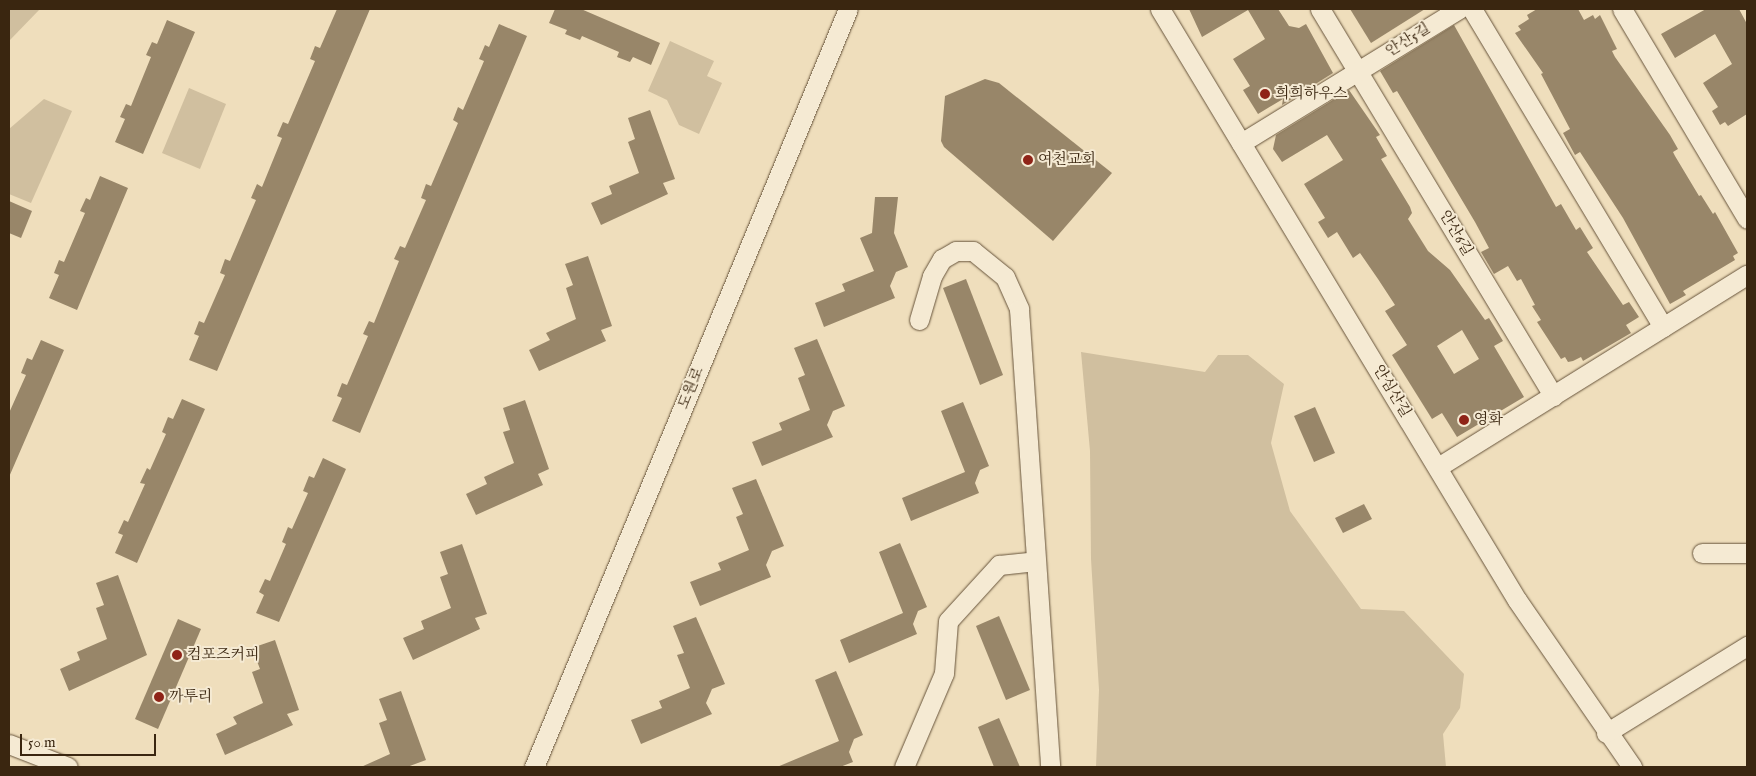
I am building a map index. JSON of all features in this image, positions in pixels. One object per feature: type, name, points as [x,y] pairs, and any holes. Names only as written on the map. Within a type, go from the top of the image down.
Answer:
[{"type":"street","name":"도원로","points":[[534,767],[848,9]]},
{"type":"street","name":"안심산길","points":[[1160,9],[1517,600],[1606,733],[1632,767]]},
{"type":"street","points":[[1320,9],[1358,72]]},
{"type":"street","name":"안산5길","points":[[1241,144],[1459,9]]},
{"type":"street","points":[[1472,9],[1663,328]]},
{"type":"street","points":[[1622,9],[1747,219]]},
{"type":"street","name":"안산6길","points":[[1358,72],[1553,396]]},
{"type":"street","points":[[919,320],[932,276],[942,259],[956,251],[973,251],[1005,277],[1012,289],[1019,309],[1050,767]]},
{"type":"street","points":[[1438,467],[1747,275]]},
{"type":"street","points":[[1702,553],[1747,552]]},
{"type":"street","points":[[904,767],[944,673],[948,621],[999,566],[1036,561]]},
{"type":"street","points":[[1606,733],[1747,646]]},
{"type":"street","points":[[9,744],[68,767]]},
{"type":"shaded area","points":[[9,9],[40,9],[9,41]]},
{"type":"shaded area","points":[[670,41],[714,61],[707,76],[722,83],[699,134],[679,125],[667,100],[648,91]]},
{"type":"shaded area","points":[[189,88],[226,104],[200,169],[162,153]]},
{"type":"shaded area","points":[[44,99],[72,111],[31,203],[9,194],[9,129]]},
{"type":"shaded area","points":[[1081,352],[1205,372],[1218,355],[1248,355],[1284,384],[1271,443],[1290,511],[1361,609],[1404,611],[1464,674],[1460,708],[1443,734],[1446,767],[1096,767],[1099,690],[1091,559],[1090,451]]},
{"type":"building","points":[[337,9],[370,9],[217,371],[189,360],[199,336],[194,334],[199,321],[204,323],[225,275],[220,273],[225,259],[230,261],[256,200],[251,198],[257,184],[262,187],[282,138],[277,136],[283,122],[288,124],[315,61],[310,59],[315,46],[320,48]]},
{"type":"building","points":[[555,9],[581,9],[660,43],[651,65],[633,57],[630,62],[617,57],[619,52],[582,36],[580,40],[565,34],[567,30],[549,23]]},
{"type":"building","points":[[1189,9],[1278,9],[1289,26],[1299,28],[1306,24],[1333,73],[1282,105],[1283,99],[1258,114],[1243,90],[1250,86],[1233,59],[1265,39],[1248,10],[1202,37]]},
{"type":"building","points":[[1350,9],[1425,9],[1371,43]]},
{"type":"building","points":[[1537,9],[1578,9],[1584,20],[1593,15],[1595,19],[1600,15],[1617,49],[1612,51],[1615,57],[1670,135],[1678,149],[1673,152],[1675,156],[1699,196],[1701,195],[1713,214],[1715,212],[1738,253],[1733,256],[1735,260],[1683,291],[1686,295],[1670,304],[1623,218],[1580,152],[1575,155],[1563,133],[1570,129],[1541,74],[1543,73],[1515,33],[1521,30],[1518,26],[1529,19],[1527,15]]},
{"type":"building","points":[[1706,9],[1739,9],[1747,24],[1747,114],[1728,126],[1725,122],[1720,125],[1712,111],[1718,107],[1703,83],[1732,64],[1715,34],[1675,58],[1661,34]]},
{"type":"building","points":[[167,20],[195,32],[143,154],[115,142],[125,119],[120,117],[126,104],[131,106],[151,57],[146,55],[152,42],[157,44]]},
{"type":"building","points":[[499,24],[527,36],[360,433],[332,421],[342,398],[337,396],[342,383],[347,385],[368,336],[363,334],[369,321],[374,323],[399,261],[394,259],[400,246],[405,248],[426,200],[421,198],[426,184],[431,186],[458,123],[453,120],[458,107],[463,110],[484,61],[479,59],[485,45],[489,47]]},
{"type":"building","points":[[1454,25],[1556,207],[1561,204],[1576,230],[1580,227],[1593,248],[1587,252],[1623,305],[1629,302],[1639,317],[1626,325],[1631,333],[1583,361],[1581,357],[1568,362],[1565,357],[1561,359],[1537,322],[1541,320],[1532,306],[1535,305],[1521,279],[1517,281],[1508,266],[1494,274],[1481,252],[1489,248],[1475,222],[1397,91],[1393,93],[1380,71]]},
{"type":"building","name":"여천교회","points":[[985,79],[999,83],[1112,173],[1053,241],[944,147],[941,141],[945,96]]},
{"type":"building","points":[[1349,90],[1380,135],[1376,137],[1387,156],[1381,159],[1410,207],[1412,213],[1408,219],[1428,251],[1450,270],[1485,320],[1489,318],[1503,341],[1494,346],[1524,397],[1457,437],[1442,413],[1432,419],[1392,355],[1407,345],[1385,311],[1395,305],[1360,253],[1353,258],[1337,232],[1328,238],[1318,222],[1325,218],[1304,184],[1343,160],[1327,135],[1282,162],[1273,149],[1276,135]],"holes":[[[1462,330],[1479,359],[1454,374],[1437,346]]]},
{"type":"building","points":[[650,110],[675,179],[663,183],[668,194],[601,225],[591,203],[612,194],[609,186],[639,173],[628,142],[635,139],[628,118]]},
{"type":"building","points":[[100,176],[128,188],[77,310],[49,298],[59,275],[54,273],[59,260],[64,262],[85,213],[80,211],[86,198],[90,200]]},
{"type":"building","points":[[875,197],[898,197],[894,233],[908,267],[896,272],[890,286],[895,298],[824,327],[815,303],[845,291],[842,284],[874,271],[860,238],[872,233]]},
{"type":"building","points":[[9,201],[32,211],[21,238],[9,233]]},
{"type":"building","points":[[588,256],[612,326],[601,330],[606,341],[539,371],[529,350],[550,340],[546,333],[576,319],[566,288],[573,285],[565,264]]},
{"type":"building","points":[[966,279],[1003,375],[980,385],[943,288]]},
{"type":"building","points":[[817,339],[845,406],[833,411],[827,425],[833,437],[762,466],[752,442],[782,430],[779,423],[810,410],[798,378],[805,375],[794,348]]},
{"type":"building","points":[[41,340],[64,350],[9,477],[9,413],[26,375],[21,373],[27,358],[32,360]]},
{"type":"building","points":[[182,399],[205,409],[137,563],[115,553],[123,535],[118,533],[124,520],[128,522],[145,484],[140,483],[147,468],[150,470],[166,434],[162,432],[168,417],[173,419]]},
{"type":"building","points":[[525,400],[549,469],[538,474],[543,485],[476,515],[466,494],[487,484],[484,477],[514,463],[503,432],[510,430],[503,408]]},
{"type":"building","points":[[963,402],[989,466],[980,470],[975,483],[979,493],[911,521],[902,498],[965,472],[941,411]]},
{"type":"building","points":[[1315,407],[1335,453],[1314,462],[1294,416]]},
{"type":"building","points":[[323,458],[346,469],[279,622],[256,613],[264,595],[259,592],[265,579],[270,581],[286,544],[282,542],[288,527],[292,529],[308,493],[303,491],[309,476],[314,478]]},
{"type":"building","points":[[756,479],[784,546],[772,551],[766,565],[771,577],[700,606],[690,582],[721,570],[718,563],[749,550],[736,517],[743,514],[732,488]]},
{"type":"building","points":[[1364,504],[1372,519],[1343,533],[1335,518]]},
{"type":"building","points":[[900,543],[927,607],[918,611],[913,624],[917,634],[849,663],[840,640],[903,613],[879,552]]},
{"type":"building","points":[[462,544],[487,614],[475,618],[480,629],[413,660],[403,638],[424,629],[421,621],[451,608],[440,577],[448,574],[440,552]]},
{"type":"building","points":[[118,575],[147,655],[69,691],[60,669],[80,660],[77,652],[107,639],[96,608],[104,605],[96,583]]},
{"type":"building","points":[[999,616],[1030,690],[1006,700],[976,626]]},
{"type":"building","points":[[696,617],[725,684],[712,689],[706,703],[712,714],[641,744],[631,720],[662,708],[659,701],[690,688],[677,655],[684,653],[673,626]]},
{"type":"building","points":[[178,619],[201,629],[158,729],[135,719]]},
{"type":"building","points":[[275,640],[299,710],[287,714],[293,725],[225,755],[216,734],[237,724],[233,717],[263,703],[252,672],[260,669],[252,648]]},
{"type":"building","points":[[836,671],[863,735],[854,739],[849,752],[853,762],[840,767],[777,767],[839,741],[815,680]]},
{"type":"building","points":[[401,691],[426,760],[407,767],[361,767],[390,754],[379,723],[387,720],[379,699]]},
{"type":"building","points":[[999,718],[1020,767],[994,767],[978,727]]},
{"type":"place","name":"희희하우스","points":[[1265,94]]},
{"type":"place","name":"여천교회","points":[[1028,160]]},
{"type":"place","name":"영화","points":[[1464,420]]},
{"type":"place","name":"컴포즈커피","points":[[177,655]]},
{"type":"place","name":"까투리","points":[[159,697]]}]
